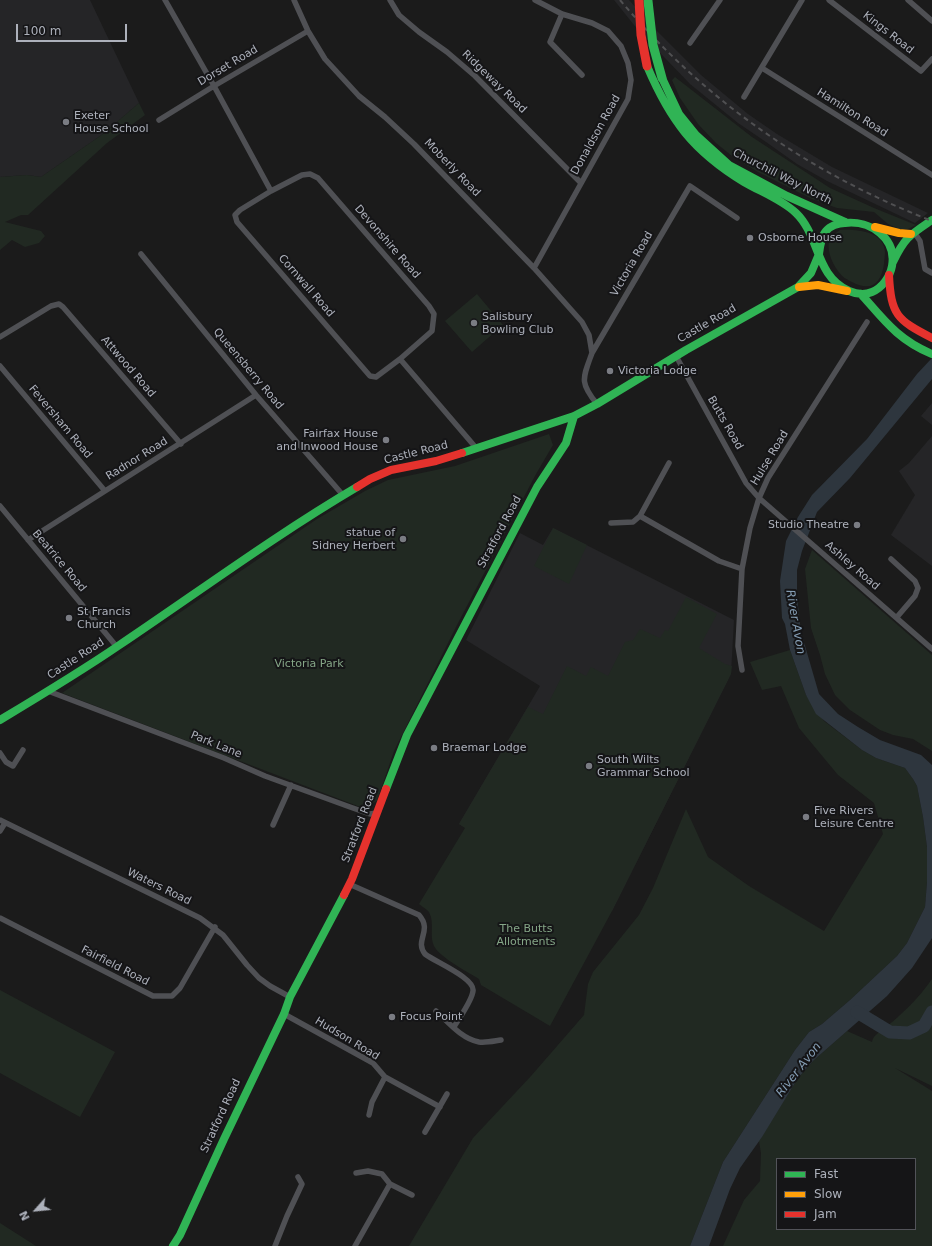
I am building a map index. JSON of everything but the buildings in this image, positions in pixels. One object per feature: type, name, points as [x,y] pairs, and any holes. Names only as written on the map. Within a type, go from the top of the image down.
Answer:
[{"type":"main road","name":"Churchill Way North","points":[[645,0],[641,36],[647,66],[663,103],[678,127],[708,158],[726,172],[796,213],[805,225],[819,254]]},
{"type":"main road","name":"Churchill Way North","points":[[645,0],[653,45],[662,78],[680,114],[696,135],[729,165],[787,196],[845,222]]},
{"type":"main road","points":[[798,287],[819,284],[861,294],[869,294],[885,282],[901,245],[913,233],[932,220]]},
{"type":"main road","points":[[798,287],[812,272],[817,263],[821,241],[825,232],[838,224],[845,222],[866,224],[899,233],[913,233]]},
{"type":"main road","points":[[875,227],[884,235],[889,246],[893,262]]},
{"type":"main road","points":[[819,254],[830,276],[840,286],[848,291]]},
{"type":"main road","points":[[889,275],[891,305],[896,314],[917,331],[932,338]]},
{"type":"main road","name":"Castle Road","points":[[0,720],[117,647],[238,563],[342,494],[385,472],[436,461],[574,416],[798,287]]},
{"type":"main road","points":[[861,294],[889,327],[903,339],[932,354]]},
{"type":"main road","points":[[917,331],[932,333]]},
{"type":"main road","name":"Stratford Road","points":[[173,1246],[284,1014],[290,997],[349,884],[407,735],[537,487],[566,443],[574,416]]},
{"type":"street","points":[[165,0],[271,191]]},
{"type":"street","name":"Moberly Road","points":[[294,0],[308,31],[325,59],[359,96],[385,117],[414,144],[534,268],[582,322],[589,335],[592,353]]},
{"type":"street","name":"Ridgeway Road","points":[[390,0],[399,15],[476,76],[581,183]]},
{"type":"street","name":"Donaldson Road","points":[[534,268],[628,99],[631,80],[628,63],[621,46],[608,31],[592,23],[562,14],[535,0]]},
{"type":"street","points":[[690,43],[720,0]]},
{"type":"street","points":[[744,97],[802,0]]},
{"type":"street","name":"Kings Road","points":[[829,0],[921,71],[932,59]]},
{"type":"street","points":[[908,0],[932,20]]},
{"type":"street","points":[[562,14],[550,42],[582,75]]},
{"type":"street","name":"Dorset Road","points":[[159,120],[308,31]]},
{"type":"street","name":"Hamilton Road","points":[[762,68],[932,175]]},
{"type":"street","name":"Devonshire Road","points":[[271,191],[302,174],[310,174],[318,178],[429,306],[434,314],[432,331],[400,359]]},
{"type":"street","name":"Victoria Road","points":[[597,404],[588,391],[584,380],[584,375],[592,353],[690,186],[737,218]]},
{"type":"street","name":"Cornwall Road","points":[[271,191],[240,210],[235,215],[237,222],[370,376],[376,377],[400,359]]},
{"type":"street","points":[[913,233],[920,241],[925,269],[932,273]]},
{"type":"street","name":"Queensberry Road","points":[[140,254],[256,395],[342,494]]},
{"type":"street","name":"Attwood Road","points":[[0,337],[51,306],[59,304],[64,307],[181,444]]},
{"type":"street","name":"Hulse Road","points":[[742,670],[738,646],[742,569],[750,528],[759,498],[768,478],[867,322]]},
{"type":"street","name":"Butts Road","points":[[676,356],[746,483],[759,498]]},
{"type":"street","points":[[400,359],[476,449]]},
{"type":"street","name":"Feversham Road","points":[[0,366],[105,491]]},
{"type":"street","name":"Radnor Road","points":[[28,540],[256,395]]},
{"type":"street","points":[[611,523],[633,522],[640,516],[669,463]]},
{"type":"street","name":"Ashley Road","points":[[759,498],[932,648]]},
{"type":"street","name":"Beatrice Road","points":[[0,506],[117,647]]},
{"type":"street","points":[[640,516],[720,561],[742,569]]},
{"type":"street","points":[[891,559],[915,581],[918,588],[915,596],[896,617]]},
{"type":"street","name":"Park Lane","points":[[48,691],[291,785],[370,814],[377,813]]},
{"type":"street","points":[[0,753],[6,762],[13,766],[23,750]]},
{"type":"street","points":[[273,825],[291,785]]},
{"type":"street","points":[[0,831],[2,822]]},
{"type":"street","name":"Waters Road","points":[[2,822],[200,918],[215,927],[230,941],[247,965],[259,978],[290,997]]},
{"type":"street","points":[[349,884],[419,915],[425,926],[421,943],[425,954],[465,978],[473,987],[472,996],[454,1027]]},
{"type":"street","name":"Fairfield Road","points":[[0,918],[153,996],[172,996],[180,988],[215,927]]},
{"type":"street","points":[[436,1011],[454,1027],[478,1042],[501,1040]]},
{"type":"street","name":"Hudson Road","points":[[284,1014],[373,1063],[385,1077],[440,1107]]},
{"type":"street","points":[[368,1115],[372,1102],[385,1077]]},
{"type":"street","points":[[425,1132],[447,1094]]},
{"type":"street","points":[[356,1173],[368,1171],[382,1174],[390,1184],[412,1195]]},
{"type":"street","points":[[275,1246],[302,1184],[298,1177]]},
{"type":"street","points":[[355,1246],[390,1184]]},
{"type":"shaded area","points":[[0,0],[90,0],[139,103],[103,134],[41,177],[27,175],[0,177]]},
{"type":"shaded area","points":[[614,0],[629,0],[655,29],[701,75],[748,114],[777,134],[832,167],[928,213],[915,223],[827,181],[797,164],[738,123],[690,84],[638,30]]},
{"type":"shaded area","points":[[932,403],[932,425],[921,416]]},
{"type":"shaded area","points":[[932,436],[932,566],[891,535],[915,495],[899,471],[909,463]]},
{"type":"shaded area","name":"South Wilts Grammar School","points":[[553,528],[734,620],[731,674],[612,911],[459,824],[540,686],[466,640],[520,533],[543,545]]},
{"type":"green space","points":[[675,77],[752,137],[830,188],[916,225],[908,229],[900,229],[888,224],[874,212],[837,208],[812,199],[758,172],[732,156],[716,143],[698,124],[680,98],[672,80]]},
{"type":"green space","points":[[139,103],[145,115],[107,143],[28,215],[21,215],[5,222],[41,231],[45,236],[39,243],[25,247],[12,240],[0,250],[0,177],[27,175],[41,177],[103,134]]},
{"type":"green space","points":[[840,230],[861,231],[875,236],[880,240],[885,252],[884,264],[883,271],[878,281],[874,284],[865,286],[852,282],[846,279],[835,267],[830,255],[829,241],[830,237]]},
{"type":"green space","name":"Salisbury Bowling Club","points":[[477,294],[503,325],[472,352],[445,321]]},
{"type":"green space","name":"Victoria Park","points":[[549,434],[553,445],[536,474],[457,625],[394,751],[377,801],[363,808],[62,693],[317,519],[365,491],[388,480],[455,466]]},
{"type":"green space","points":[[553,528],[587,545],[569,584],[534,566]]},
{"type":"green space","points":[[812,550],[932,655],[932,751],[913,739],[893,735],[880,730],[850,710],[835,695],[825,674],[811,628],[805,569]]},
{"type":"green space","name":"South Wilts Grammar School","points":[[686,597],[717,614],[699,648],[725,664],[732,666],[731,674],[612,911],[550,1026],[481,985],[479,979],[442,955],[434,946],[431,916],[427,910],[419,904],[465,828],[459,824],[528,707],[543,714],[567,666],[586,676],[591,667],[608,676],[625,642],[633,640],[640,629],[660,638],[665,630],[668,631]]},
{"type":"green space","points":[[790,650],[806,695],[824,721],[862,750],[876,758],[905,768],[917,786],[927,847],[927,882],[925,907],[907,943],[897,956],[850,1000],[822,1024],[809,1032],[795,1050],[723,1162],[690,1246],[409,1246],[473,1138],[531,1076],[584,1015],[588,984],[593,972],[639,915],[653,888],[686,809],[708,857],[749,886],[824,931],[883,834],[874,803],[838,775],[799,728],[781,686],[762,690],[750,662]]},
{"type":"green space","points":[[932,979],[932,1086],[895,1068],[932,1091],[932,1246],[723,1246],[744,1200],[760,1181],[761,1153],[759,1141],[798,1078],[814,1060],[847,1031],[872,1042],[876,1035],[915,1000]]},
{"type":"green space","points":[[0,990],[115,1052],[80,1117],[0,1073]]},
{"type":"green space","points":[[0,1223],[36,1246],[0,1246]]},
{"type":"water","name":"River Avon","points":[[932,358],[932,379],[850,478],[817,512],[802,551],[797,570],[797,597],[801,632],[819,694],[838,714],[858,727],[880,740],[921,755],[932,765],[932,938],[912,968],[887,996],[814,1060],[798,1078],[762,1137],[740,1168],[730,1189],[709,1246],[690,1246],[723,1162],[795,1050],[809,1032],[822,1024],[850,1000],[897,956],[907,943],[925,907],[927,847],[917,786],[905,768],[876,758],[862,750],[816,714],[806,695],[790,650],[785,624],[782,618],[780,581],[786,541],[798,517],[812,495],[867,439],[917,374]]},
{"type":"waterway","points":[[857,1012],[890,1032],[909,1033],[924,1026],[932,1012]]},
{"type":"railway","points":[[620,0],[653,37],[687,70],[724,102],[762,130],[802,157],[843,180],[887,202],[932,221]]},
{"type":"traffic: fast","points":[[648,1],[653,45],[662,78]]},
{"type":"traffic: fast","points":[[647,66],[665,103],[685,133],[697,146],[726,170],[796,213],[804,222],[810,233],[824,266],[830,276],[838,284],[855,293],[869,293],[879,288],[885,282],[892,266],[892,256],[886,239],[872,228],[854,223],[840,224],[832,226],[828,229],[824,233],[819,254]]},
{"type":"traffic: fast","points":[[662,78],[679,114],[696,135],[729,165],[787,196],[845,222]]},
{"type":"traffic: fast","points":[[893,262],[901,247],[909,237],[932,220]]},
{"type":"traffic: fast","points":[[462,453],[574,416],[597,404],[686,350],[798,287],[811,273],[819,254]]},
{"type":"traffic: fast","points":[[861,294],[885,321],[901,336],[932,354]]},
{"type":"traffic: fast","points":[[386,789],[407,735],[537,487],[566,443],[574,416]]},
{"type":"traffic: fast","points":[[0,720],[89,665],[266,545],[357,487]]},
{"type":"traffic: fast","points":[[173,1246],[180,1235],[284,1014],[290,997],[344,895]]},
{"type":"traffic: slow","points":[[875,227],[899,233],[911,234]]},
{"type":"traffic: slow","points":[[799,287],[818,285],[847,291]]},
{"type":"traffic: jam","points":[[639,0],[641,35],[647,66]]},
{"type":"traffic: jam","points":[[889,275],[894,308],[898,315],[911,326],[932,338]]},
{"type":"traffic: jam","points":[[357,487],[370,479],[391,470],[436,461],[462,453]]},
{"type":"traffic: jam","points":[[344,895],[352,879],[386,789]]},
{"type":"place","name":"Exeter House School","points":[[66,122]]},
{"type":"place","name":"Osborne House","points":[[750,238]]},
{"type":"place","name":"Salisbury Bowling Club","points":[[474,323]]},
{"type":"place","name":"Victoria Lodge","points":[[610,371]]},
{"type":"place","name":"Fairfax House and Inwood House","points":[[386,440]]},
{"type":"place","name":"Studio Theatre","points":[[857,525]]},
{"type":"place","name":"statue of Sidney Herbert","points":[[403,539]]},
{"type":"place","name":"St Francis Church","points":[[69,618]]},
{"type":"place","name":"Braemar Lodge","points":[[434,748]]},
{"type":"place","name":"South Wilts Grammar School","points":[[589,766]]},
{"type":"place","name":"Five Rivers Leisure Centre","points":[[806,817]]},
{"type":"place","name":"Focus Point","points":[[392,1017]]},
{"type":"park label","name":"The Butts Allotments","points":[[526,935]]}]
